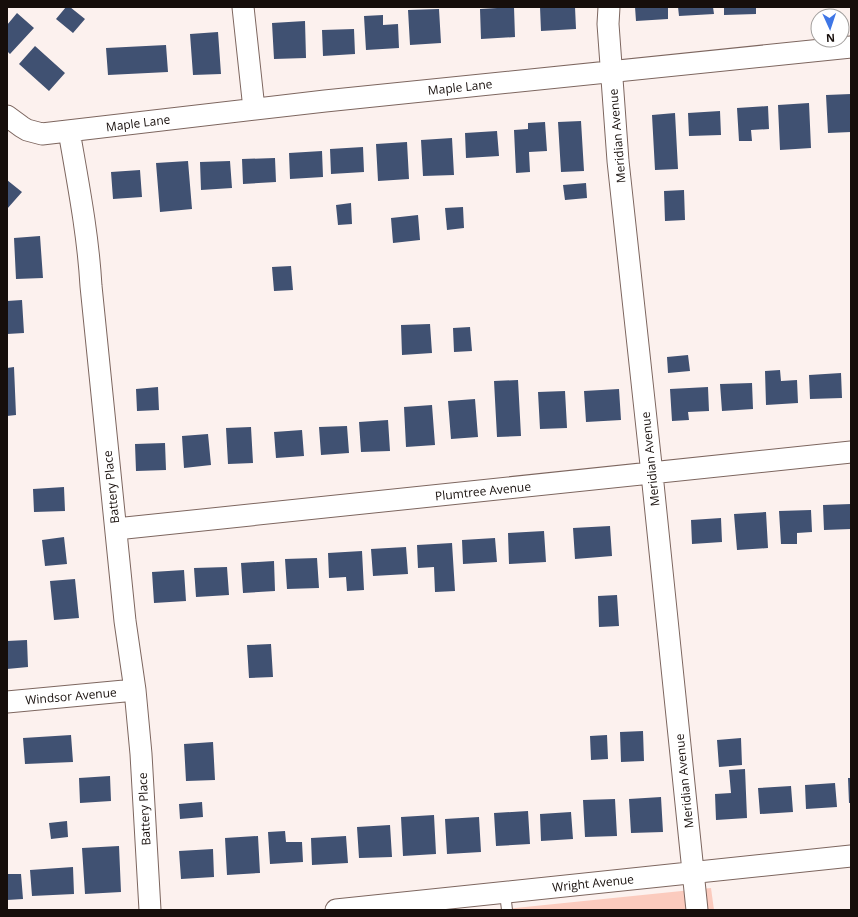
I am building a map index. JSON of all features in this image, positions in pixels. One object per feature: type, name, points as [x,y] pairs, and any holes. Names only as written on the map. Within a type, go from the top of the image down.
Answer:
[{"type":"street","points":[[244,7],[254,109]]},
{"type":"street","name":"Meridian Avenue","points":[[609,7],[608,24],[618,161],[697,910]]},
{"type":"street","name":"Maple Lane","points":[[69,131],[325,101],[851,47]]},
{"type":"street","points":[[7,116],[22,127],[42,134],[69,131]]},
{"type":"street","name":"Battery Place","points":[[69,131],[89,254],[125,621],[135,690],[141,754],[150,910]]},
{"type":"street","name":"Plumtree Avenue","points":[[116,529],[851,452]]},
{"type":"street","name":"Windsor Avenue","points":[[7,702],[135,690]]},
{"type":"street","name":"Wright Avenue","points":[[336,910],[506,901],[693,873],[851,856]]},
{"type":"shaded area","points":[[711,888],[714,910],[496,910]]},
{"type":"building","points":[[66,7],[70,7],[85,19],[73,33],[56,19]]},
{"type":"building","points":[[514,7],[515,37],[481,39],[480,9]]},
{"type":"building","points":[[540,7],[575,7],[576,29],[541,31]]},
{"type":"building","points":[[635,7],[668,7],[668,19],[636,21]]},
{"type":"building","points":[[678,7],[713,7],[714,14],[679,16]]},
{"type":"building","points":[[724,7],[756,7],[756,14],[724,15]]},
{"type":"building","points":[[439,9],[441,43],[410,45],[408,10]]},
{"type":"building","points":[[17,13],[34,28],[10,54],[7,51],[7,25]]},
{"type":"building","points":[[383,15],[383,25],[398,24],[399,48],[366,50],[364,16]]},
{"type":"building","points":[[305,21],[306,58],[274,59],[272,23]]},
{"type":"building","points":[[354,29],[355,54],[323,56],[322,30]]},
{"type":"building","points":[[218,32],[221,74],[193,75],[190,34]]},
{"type":"building","points":[[166,45],[168,72],[108,75],[106,48]]},
{"type":"building","points":[[35,46],[65,73],[49,91],[19,64]]},
{"type":"building","points":[[851,94],[851,132],[828,133],[826,95]]},
{"type":"building","points":[[809,103],[811,148],[780,150],[778,105]]},
{"type":"building","points":[[768,106],[769,129],[751,130],[752,141],[739,141],[737,108]]},
{"type":"building","points":[[720,111],[721,135],[689,136],[688,113]]},
{"type":"building","points":[[675,113],[678,169],[655,170],[652,115]]},
{"type":"building","points":[[581,121],[584,171],[561,172],[558,122]]},
{"type":"building","points":[[545,122],[547,151],[529,152],[530,172],[516,173],[514,130],[528,129],[528,123]]},
{"type":"building","points":[[497,131],[499,156],[466,158],[465,133]]},
{"type":"building","points":[[452,138],[454,175],[423,176],[421,140]]},
{"type":"building","points":[[407,142],[409,179],[378,181],[376,144]]},
{"type":"building","points":[[363,147],[364,172],[331,174],[330,149]]},
{"type":"building","points":[[322,151],[323,177],[290,179],[289,153]]},
{"type":"building","points":[[275,158],[276,182],[243,184],[242,159]]},
{"type":"building","points":[[188,161],[192,209],[160,212],[156,163]]},
{"type":"building","points":[[230,161],[232,188],[201,190],[200,162]]},
{"type":"building","points":[[140,170],[142,197],[113,199],[111,172]]},
{"type":"building","points":[[7,180],[22,192],[7,209]]},
{"type":"building","points":[[586,183],[587,198],[565,200],[563,185]]},
{"type":"building","points":[[684,190],[685,220],[665,221],[664,191]]},
{"type":"building","points":[[351,203],[352,224],[338,225],[336,205]]},
{"type":"building","points":[[463,207],[464,228],[447,230],[445,208]]},
{"type":"building","points":[[418,215],[420,240],[393,243],[391,218]]},
{"type":"building","points":[[40,236],[43,278],[16,279],[14,238]]},
{"type":"building","points":[[291,266],[293,290],[274,291],[272,267]]},
{"type":"building","points":[[22,300],[24,333],[7,334],[7,301]]},
{"type":"building","points":[[430,324],[432,353],[402,355],[401,325]]},
{"type":"building","points":[[470,327],[472,351],[454,352],[453,328]]},
{"type":"building","points":[[688,355],[690,371],[668,373],[667,357]]},
{"type":"building","points":[[14,367],[16,415],[7,416],[7,368]]},
{"type":"building","points":[[780,370],[781,381],[797,380],[798,403],[766,405],[765,371]]},
{"type":"building","points":[[841,373],[842,398],[810,399],[809,375]]},
{"type":"building","points":[[518,380],[521,436],[497,437],[494,381]]},
{"type":"building","points":[[752,383],[753,409],[722,411],[720,384]]},
{"type":"building","points":[[158,387],[159,410],[137,411],[136,389]]},
{"type":"building","points":[[708,387],[709,411],[688,412],[689,420],[672,421],[670,389]]},
{"type":"building","points":[[619,389],[621,420],[586,422],[584,391]]},
{"type":"building","points":[[565,391],[567,428],[540,429],[538,392]]},
{"type":"building","points":[[475,399],[478,437],[451,439],[448,401]]},
{"type":"building","points":[[432,405],[435,445],[406,447],[404,407]]},
{"type":"building","points":[[388,420],[390,451],[361,452],[359,422]]},
{"type":"building","points":[[347,426],[349,453],[321,455],[319,427]]},
{"type":"building","points":[[251,427],[253,463],[228,464],[226,428]]},
{"type":"building","points":[[302,430],[304,456],[276,458],[274,432]]},
{"type":"building","points":[[208,434],[211,465],[184,468],[182,436]]},
{"type":"building","points":[[165,443],[166,470],[136,471],[135,444]]},
{"type":"building","points":[[64,487],[65,511],[34,512],[33,489]]},
{"type":"building","points":[[851,504],[851,529],[824,530],[823,505]]},
{"type":"building","points":[[811,510],[812,532],[797,533],[797,544],[781,544],[779,511]]},
{"type":"building","points":[[766,512],[768,548],[737,550],[734,514]]},
{"type":"building","points":[[721,518],[722,542],[692,544],[691,520]]},
{"type":"building","points":[[610,526],[612,556],[575,559],[573,528]]},
{"type":"building","points":[[544,531],[546,562],[509,564],[508,533]]},
{"type":"building","points":[[64,537],[67,564],[45,566],[42,540]]},
{"type":"building","points":[[495,538],[497,562],[463,564],[462,540]]},
{"type":"building","points":[[452,543],[455,591],[435,592],[434,567],[418,568],[417,545]]},
{"type":"building","points":[[406,547],[408,574],[373,576],[371,549]]},
{"type":"building","points":[[362,551],[364,590],[347,591],[346,577],[329,578],[328,553]]},
{"type":"building","points":[[317,558],[319,588],[287,589],[285,559]]},
{"type":"building","points":[[274,561],[275,591],[243,593],[241,563]]},
{"type":"building","points":[[227,567],[229,595],[196,597],[194,568]]},
{"type":"building","points":[[184,570],[186,601],[154,603],[152,572]]},
{"type":"building","points":[[75,579],[79,618],[54,620],[50,581]]},
{"type":"building","points":[[617,595],[619,626],[599,627],[598,596]]},
{"type":"building","points":[[27,640],[28,667],[7,669],[7,641]]},
{"type":"building","points":[[271,644],[273,677],[249,678],[247,645]]},
{"type":"building","points":[[643,731],[644,761],[621,762],[620,732]]},
{"type":"building","points":[[71,735],[73,762],[25,764],[23,738]]},
{"type":"building","points":[[607,735],[608,759],[591,760],[590,736]]},
{"type":"building","points":[[741,738],[742,765],[719,767],[717,740]]},
{"type":"building","points":[[213,742],[215,780],[186,781],[184,744]]},
{"type":"building","points":[[745,769],[747,818],[716,820],[715,794],[731,793],[729,770]]},
{"type":"building","points":[[110,776],[111,801],[80,803],[79,778]]},
{"type":"building","points":[[848,778],[851,778],[851,803],[849,803]]},
{"type":"building","points":[[835,783],[837,807],[806,809],[805,785]]},
{"type":"building","points":[[791,786],[793,812],[760,814],[758,788]]},
{"type":"building","points":[[661,797],[663,832],[631,833],[629,799]]},
{"type":"building","points":[[615,799],[617,836],[585,837],[583,800]]},
{"type":"building","points":[[202,802],[203,817],[180,819],[179,804]]},
{"type":"building","points":[[528,811],[530,844],[496,846],[494,813]]},
{"type":"building","points":[[571,812],[573,839],[541,841],[540,814]]},
{"type":"building","points":[[434,815],[436,854],[403,856],[401,817]]},
{"type":"building","points":[[479,817],[481,852],[447,854],[445,819]]},
{"type":"building","points":[[67,821],[68,837],[51,839],[49,823]]},
{"type":"building","points":[[390,825],[392,857],[359,858],[357,827]]},
{"type":"building","points":[[285,831],[286,842],[302,842],[303,862],[270,864],[268,832]]},
{"type":"building","points":[[258,836],[260,873],[227,875],[225,838]]},
{"type":"building","points":[[346,836],[348,863],[312,865],[311,838]]},
{"type":"building","points":[[119,846],[121,892],[85,894],[82,848]]},
{"type":"building","points":[[213,849],[214,877],[181,879],[179,851]]},
{"type":"building","points":[[73,867],[74,894],[32,896],[30,870]]},
{"type":"building","points":[[7,874],[21,874],[23,899],[7,900]]}]
